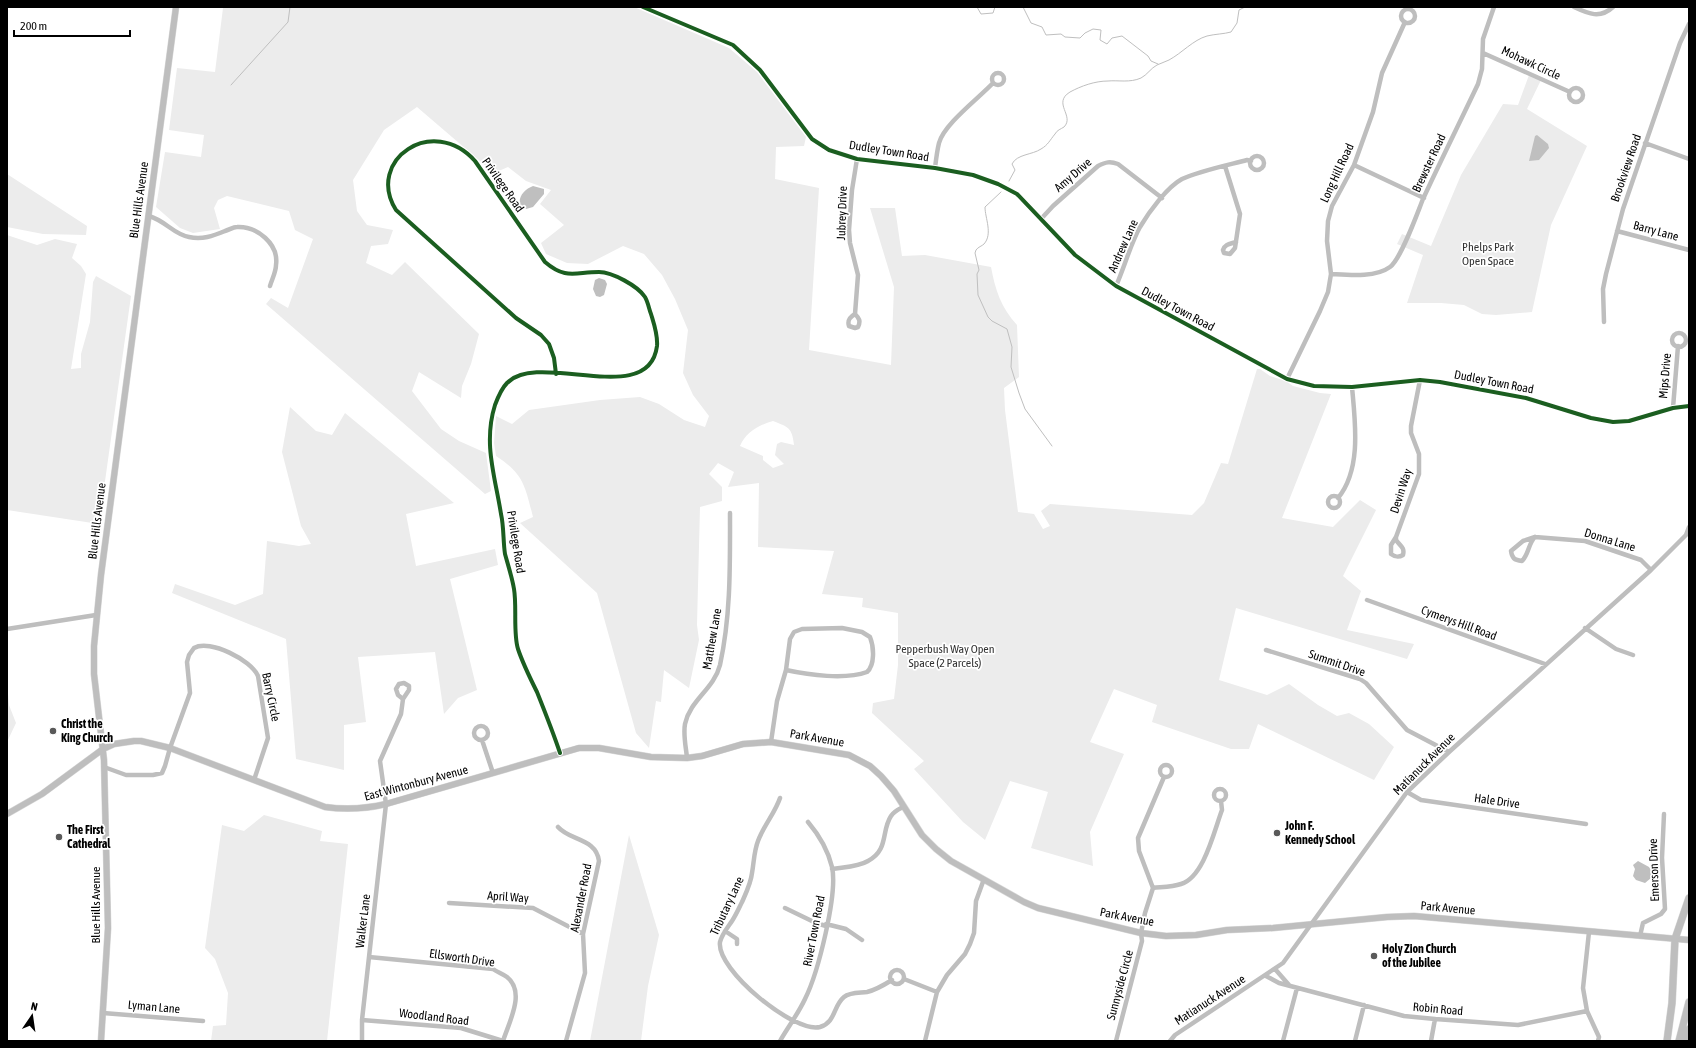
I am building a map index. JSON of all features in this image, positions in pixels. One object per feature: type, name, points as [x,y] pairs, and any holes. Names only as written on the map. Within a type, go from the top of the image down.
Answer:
[{"type":"highway","points":[[1667,1041],[1672,1003],[1675,939],[1689,898]]},
{"type":"highway","points":[[1679,1041],[1689,1002]]},
{"type":"highway","points":[[1686,1041],[1689,1029]]},
{"type":"main road","name":"Blue Hills Avenue","points":[[101,1041],[108,928],[104,767],[94,674],[96,615],[176,7]]},
{"type":"main road","name":"East Wintonbury Avenue","points":[[7,814],[42,794],[103,749],[114,744],[134,742],[170,748],[325,807],[343,810],[363,809],[386,804],[579,748],[600,748],[624,751]]},
{"type":"main road","name":"Park Avenue","points":[[624,751],[652,757],[687,758],[702,756],[743,744],[771,742],[841,753],[857,758],[882,776],[922,835],[932,846],[951,861],[1024,902],[1038,908],[1142,933],[1166,936],[1196,935],[1227,930],[1267,929],[1414,916],[1689,940]]},
{"type":"street","name":"Dudley Town Road","points":[[643,7],[734,45],[760,70],[812,139],[830,150],[857,159],[935,168],[973,175],[998,184],[1017,194],[1075,255],[1116,286],[1287,379],[1314,386],[1352,387],[1420,380],[1440,382],[1526,398],[1603,421],[1629,421],[1673,408],[1689,406]]},
{"type":"street","name":"Brewster Road","points":[[1331,274],[1381,272],[1392,266],[1399,255],[1424,198],[1478,84],[1484,39],[1494,7]]},
{"type":"street","points":[[1574,7],[1585,12],[1596,14],[1606,13],[1613,7]]},
{"type":"street","name":"Long Hill Road","points":[[1287,379],[1328,292],[1331,274],[1327,241],[1328,221],[1332,206],[1354,165],[1373,112],[1382,74],[1405,22]]},
{"type":"street","name":"Brookview Road","points":[[1604,322],[1603,289],[1623,208],[1680,43],[1689,24]]},
{"type":"street","name":"Mohawk Circle","points":[[1483,53],[1570,92]]},
{"type":"street","points":[[935,168],[939,142],[947,130],[955,119],[993,83]]},
{"type":"street","name":"Privilege Road","points":[[556,374],[554,358],[549,344],[541,335],[516,318],[396,210],[390,199],[388,183],[395,162],[407,149],[422,142],[447,142],[469,155],[475,161],[540,256],[550,266],[570,274],[605,273],[636,288],[647,299],[656,331],[657,344],[654,356],[645,368],[637,374],[626,376],[556,374],[524,373],[516,376],[507,382],[497,398],[490,423],[488,438],[492,467],[502,517],[505,553],[514,589],[517,648],[545,712],[560,753]]},
{"type":"street","points":[[1645,143],[1689,159]]},
{"type":"street","name":"Jubrey Drive","points":[[855,314],[858,276],[850,243],[849,230],[852,190],[857,159]]},
{"type":"street","name":"Andrew Lane","points":[[1116,286],[1140,228],[1162,198],[1175,184],[1184,179],[1225,166],[1247,160],[1251,161]]},
{"type":"street","name":"Amy Drive","points":[[1041,219],[1053,206],[1104,163],[1110,162],[1118,164],[1162,198]]},
{"type":"street","points":[[1354,165],[1424,198]]},
{"type":"street","points":[[1225,166],[1240,214],[1236,242]]},
{"type":"street","points":[[149,216],[159,219],[175,232],[188,237],[206,237],[235,227],[256,231],[266,238],[275,253],[277,264],[270,286]]},
{"type":"street","name":"Barry Lane","points":[[1617,231],[1689,250]]},
{"type":"street","name":"Mips Drive","points":[[1673,408],[1678,346]]},
{"type":"street","name":"Devin Way","points":[[1396,537],[1419,474],[1419,454],[1411,433],[1411,426],[1420,380]]},
{"type":"street","points":[[1338,498],[1346,489],[1352,471],[1356,426],[1352,387]]},
{"type":"street","name":"Matthew Lane","points":[[687,758],[684,734],[685,724],[694,704],[705,693],[715,678],[720,666],[729,603],[730,513]]},
{"type":"street","name":"Matianuck Avenue","points":[[1170,1041],[1175,1035],[1266,976],[1283,963],[1303,933],[1407,792],[1545,664],[1651,570],[1686,535],[1689,527]]},
{"type":"street","name":"Donna Lane","points":[[1535,537],[1529,544],[1526,557],[1522,561],[1514,559],[1511,556],[1513,547],[1523,541],[1535,537],[1585,541],[1641,560],[1651,570]]},
{"type":"street","name":"Cymerys Hill Road","points":[[1367,600],[1545,664]]},
{"type":"street","points":[[7,629],[96,615]]},
{"type":"street","points":[[771,742],[777,701],[786,670],[790,639],[794,632],[842,628],[867,634],[872,641],[872,665],[867,672],[853,675],[831,675],[786,670]]},
{"type":"street","points":[[1585,628],[1616,649],[1633,655]]},
{"type":"street","name":"Barry Circle","points":[[170,748],[190,693],[187,663],[191,651],[198,646],[207,646],[240,658],[253,668],[258,676],[268,733],[267,745],[254,780]]},
{"type":"street","name":"Summit Drive","points":[[1266,650],[1366,683],[1407,730],[1449,752]]},
{"type":"street","name":"Walker Lane","points":[[362,1041],[362,1020],[386,804],[380,761],[401,714],[403,698]]},
{"type":"street","points":[[482,740],[493,773]]},
{"type":"street","points":[[104,767],[126,775],[159,774],[164,769],[170,748]]},
{"type":"street","points":[[1164,777],[1138,838],[1139,851],[1153,888],[1180,884],[1194,876],[1201,867],[1222,810],[1221,801]]},
{"type":"street","name":"Hale Drive","points":[[1407,792],[1421,800],[1586,824]]},
{"type":"street","name":"Tributary Lane","points":[[780,798],[757,843],[752,873],[746,891],[736,914],[722,938],[720,946],[731,970],[755,995],[793,1020],[815,1028],[825,1025],[833,1018],[844,997],[847,995],[869,992],[892,980]]},
{"type":"street","points":[[832,869],[855,866],[874,857],[884,843],[887,824],[891,816],[903,807]]},
{"type":"street","name":"Emerson Drive","points":[[1640,936],[1643,923],[1661,914],[1665,909],[1662,858],[1664,814]]},
{"type":"street","name":"River Town Road","points":[[780,1041],[805,999],[814,978],[820,958],[832,890],[832,869],[820,837],[808,822]]},
{"type":"street","name":"Alexander Road","points":[[558,827],[562,832],[590,845],[598,855],[599,861],[583,934],[585,974],[566,1041]]},
{"type":"street","points":[[925,1041],[937,992],[947,975],[965,954],[970,944],[974,933],[976,901],[984,879]]},
{"type":"street","name":"Sunnyside Circle","points":[[1116,1041],[1142,941],[1145,913],[1153,888]]},
{"type":"street","name":"April Way","points":[[449,903],[533,908],[583,934]]},
{"type":"street","points":[[785,908],[826,925],[846,929],[862,940]]},
{"type":"street","points":[[725,931],[737,939],[737,944]]},
{"type":"street","points":[[1589,932],[1583,988],[1587,1011],[1599,1037],[1598,1041]]},
{"type":"street","name":"Ellsworth Drive","points":[[369,957],[492,969],[507,977],[515,987],[517,997],[503,1041]]},
{"type":"street","name":"Robin Road","points":[[1274,969],[1289,985]]},
{"type":"street","points":[[897,970],[903,973],[904,979],[898,983],[892,980],[892,974],[897,970]]},
{"type":"street","name":"Robin Road","points":[[1266,976],[1279,983],[1404,1016],[1518,1025],[1587,1011]]},
{"type":"street","points":[[904,979],[937,992]]},
{"type":"street","points":[[1283,1041],[1297,988]]},
{"type":"street","points":[[1355,1041],[1364,1005]]},
{"type":"street","name":"Lyman Lane","points":[[103,1013],[203,1021]]},
{"type":"street","points":[[1431,1041],[1435,1019]]},
{"type":"street","name":"Woodland Road","points":[[362,1020],[461,1028],[503,1041]]},
{"type":"green space","name":"Pepperbush Way Open Space (2 Parcels)","points":[[634,7],[729,48],[757,72],[806,137],[804,146],[776,147],[775,179],[819,188],[809,350],[891,365],[894,287],[870,208],[895,208],[902,256],[925,255],[991,267],[994,283],[1003,305],[1011,319],[1017,325],[1019,377],[1004,388],[1005,410],[1018,512],[1034,514],[1043,529],[1050,526],[1041,511],[1050,504],[1192,515],[1204,503],[1221,463],[1228,464],[1257,369],[1260,369],[1270,376],[1286,381],[1293,386],[1320,393],[1331,394],[1282,518],[1333,527],[1360,500],[1376,510],[1343,576],[1361,591],[1347,630],[1414,644],[1407,659],[1236,608],[1219,680],[1267,695],[1289,684],[1318,705],[1337,716],[1349,713],[1369,724],[1394,747],[1374,780],[1258,724],[1249,749],[1231,749],[1152,722],[1157,705],[1114,689],[1090,742],[1124,754],[1090,832],[1093,866],[1031,848],[1048,792],[1010,781],[985,840],[963,822],[914,769],[924,761],[872,713],[873,703],[894,699],[898,665],[898,613],[862,607],[863,598],[822,594],[834,551],[758,547],[759,483],[728,487],[734,472],[718,463],[709,474],[722,487],[722,501],[700,507],[697,625],[699,640],[689,688],[664,670],[661,702],[656,701],[649,748],[636,733],[597,593],[520,523],[533,517],[528,497],[518,475],[496,456],[494,443],[496,416],[512,424],[529,410],[600,400],[640,397],[659,404],[684,420],[705,427],[709,416],[693,395],[683,373],[688,330],[675,299],[662,275],[644,254],[623,246],[588,264],[567,263],[546,254],[541,243],[564,225],[540,204],[551,190],[526,181],[508,167],[494,173],[417,107],[384,130],[353,180],[357,211],[367,225],[393,230],[388,244],[371,246],[366,263],[392,275],[405,262],[479,334],[471,364],[462,386],[461,398],[419,372],[412,391],[441,429],[459,441],[486,453],[491,491],[485,494],[266,304],[271,298],[288,308],[313,239],[295,230],[289,211],[227,196],[218,200],[214,208],[220,229],[193,233],[180,228],[156,207],[165,152],[201,157],[204,135],[169,130],[177,68],[215,72],[223,8]],"holes":[[[773,421],[788,428],[792,434],[794,445],[781,442],[777,444],[775,455],[784,464],[773,468],[763,460],[763,456],[740,446],[749,433],[758,427]]]},
{"type":"green space","name":"Phelps Park Open Space","points":[[1529,75],[1541,80],[1527,109],[1587,146],[1551,225],[1532,312],[1496,315],[1482,314],[1464,305],[1407,303],[1423,255],[1397,244],[1402,234],[1431,246],[1461,175],[1503,104],[1518,105]]},
{"type":"green space","points":[[7,174],[87,226],[86,235],[43,234],[7,227]]},
{"type":"green space","points":[[7,235],[37,245],[55,239],[77,244],[72,258],[81,266],[86,274],[71,369],[81,368],[81,354],[90,322],[93,282],[96,276],[131,296],[99,524],[7,510]]},
{"type":"green space","points":[[290,407],[316,431],[332,435],[345,413],[454,503],[406,514],[416,566],[495,549],[498,565],[450,579],[477,690],[458,698],[444,714],[435,652],[358,657],[366,722],[344,725],[344,770],[296,759],[286,639],[172,593],[175,584],[235,605],[263,594],[267,541],[299,546],[311,544],[301,526],[282,452]]},
{"type":"green space","points":[[7,682],[9,705],[16,723],[7,742]]},
{"type":"green space","points":[[264,815],[322,831],[320,841],[348,844],[327,1041],[211,1041],[213,1026],[226,1025],[228,993],[215,959],[205,948],[222,825],[244,831]]},
{"type":"green space","points":[[629,835],[659,935],[648,986],[641,1041],[590,1041]]},
{"type":"shaded area","points":[[1537,135],[1548,144],[1549,148],[1539,160],[1529,161],[1535,136]]},
{"type":"shaded area","points":[[533,186],[544,189],[544,194],[533,207],[526,209],[520,205],[520,199],[527,189]]},
{"type":"shaded area","points":[[599,278],[605,280],[607,284],[604,295],[600,297],[596,296],[593,289],[595,280]]},
{"type":"shaded area","points":[[1638,861],[1649,867],[1652,872],[1651,878],[1645,883],[1636,880],[1633,876],[1635,869],[1633,865]]},
{"type":"waterway","points":[[231,85],[288,22],[290,7]]},
{"type":"waterway","points":[[977,7],[981,14],[993,13],[995,7]]},
{"type":"waterway","points":[[1023,7],[1031,23],[1042,27],[1046,35],[1061,34],[1065,37],[1080,38],[1085,33],[1093,29],[1101,30],[1100,40],[1107,44],[1112,38],[1122,36],[1148,56],[1151,61],[1158,64]]},
{"type":"waterway","points":[[1009,181],[1015,170],[1012,164],[1014,161],[1021,156],[1037,151],[1043,147],[1067,123],[1063,101],[1065,96],[1070,92],[1083,86],[1098,82],[1137,80],[1158,64],[1169,60],[1202,38],[1210,35],[1231,32],[1237,23],[1239,10],[1245,7]]},
{"type":"waterway","points":[[1001,192],[985,207],[988,236],[984,244],[977,249],[975,253],[979,270],[977,274],[978,295],[988,317],[992,321],[1007,329],[1012,347],[1011,367],[1025,409],[1052,446]]},
{"type":"cycle path","points":[[643,7],[733,45],[760,70],[812,139],[829,150],[857,159],[935,168],[973,175],[998,184],[1017,194],[1075,255],[1116,286],[1287,379],[1314,386],[1352,387],[1420,380],[1440,382],[1526,398],[1591,418],[1613,422],[1629,421],[1673,408],[1689,406]]},
{"type":"cycle path","points":[[556,374],[554,358],[549,344],[541,335],[516,318],[396,210],[389,192],[389,175],[396,160],[408,149],[423,143],[441,142],[458,148],[475,161],[545,262],[552,268],[565,273],[599,272],[611,274],[631,284],[645,297],[656,330],[657,346],[650,364],[635,374],[614,377],[591,376],[566,373],[543,372],[522,375],[507,383],[495,405],[490,433],[491,460],[502,519],[505,554],[514,589],[515,628],[518,649],[537,692],[560,753]]},
{"type":"place","name":"Christ the King Church","points":[[53,731]]},
{"type":"place","name":"John F. Kennedy School","points":[[1277,833]]},
{"type":"place","name":"The First Cathedral","points":[[59,837]]},
{"type":"place","name":"Holy Zion Church of the Jubilee","points":[[1374,956]]}]
